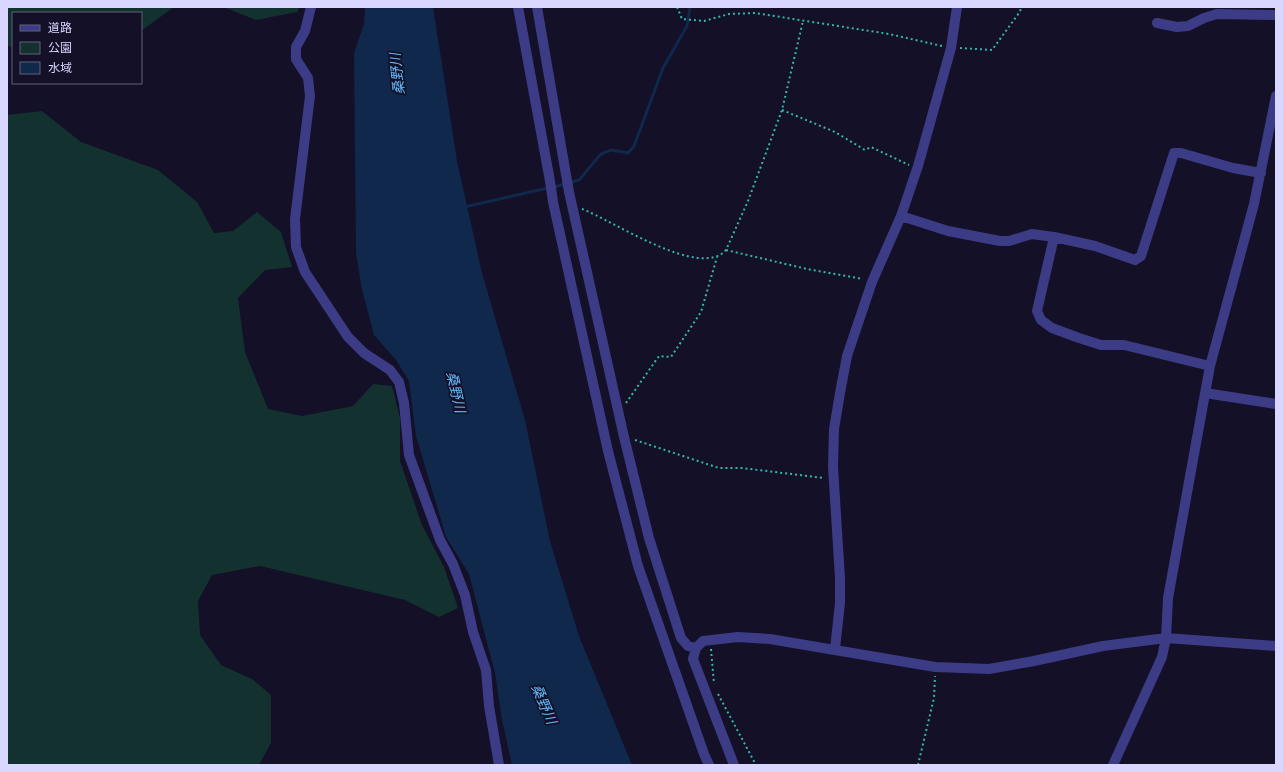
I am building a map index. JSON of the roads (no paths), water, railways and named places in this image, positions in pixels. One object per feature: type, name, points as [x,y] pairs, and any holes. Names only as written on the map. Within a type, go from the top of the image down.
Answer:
[{"type":"street","points":[[311,7],[304,31],[296,48],[296,59],[308,78],[310,96],[295,219],[296,247],[305,272],[348,337],[364,354],[390,370],[399,382],[404,403],[409,455],[440,540],[453,564],[465,595],[473,632],[486,670],[489,706],[499,765]]},
{"type":"street","points":[[518,7],[553,202],[608,451],[638,566],[709,765]]},
{"type":"street","points":[[537,7],[573,209],[624,437],[649,538],[681,638],[688,646],[696,648]]},
{"type":"street","points":[[835,649],[840,603],[840,578],[835,479],[833,467],[834,429],[847,356],[872,282],[901,216],[918,166],[951,48],[957,7]]},
{"type":"street","points":[[1157,23],[1177,27],[1188,26],[1204,18],[1217,14],[1276,15]]},
{"type":"street","points":[[1113,765],[1162,657],[1166,638],[1168,598],[1210,366],[1235,278],[1261,173],[1276,96]]},
{"type":"street","points":[[1266,146],[1276,148]]},
{"type":"street","points":[[901,216],[948,231],[1000,241],[1009,242],[1032,234],[1054,237],[1095,246],[1134,260],[1140,256],[1174,153],[1181,153],[1234,168],[1261,173]]},
{"type":"street","points":[[1054,237],[1037,311],[1041,320],[1052,328],[1101,344],[1124,345],[1210,366]]},
{"type":"street","points":[[1205,393],[1276,404]]},
{"type":"street","points":[[734,765],[693,659],[696,648],[704,641],[738,637],[770,639],[835,649],[885,660],[935,667],[989,669],[1103,646],[1166,638],[1276,646]]},
{"type":"water","name":"桑野川","points":[[365,7],[433,7],[457,161],[482,273],[525,420],[550,541],[579,636],[632,765],[512,765],[502,720],[495,673],[469,574],[446,537],[416,436],[409,381],[396,360],[374,335],[362,290],[356,253],[354,53],[364,24]]},
{"type":"waterway","points":[[554,187],[579,180],[601,154],[611,150],[628,153],[634,146],[663,68],[687,26],[690,7]]},
{"type":"waterway","points":[[464,207],[548,188]]}]
